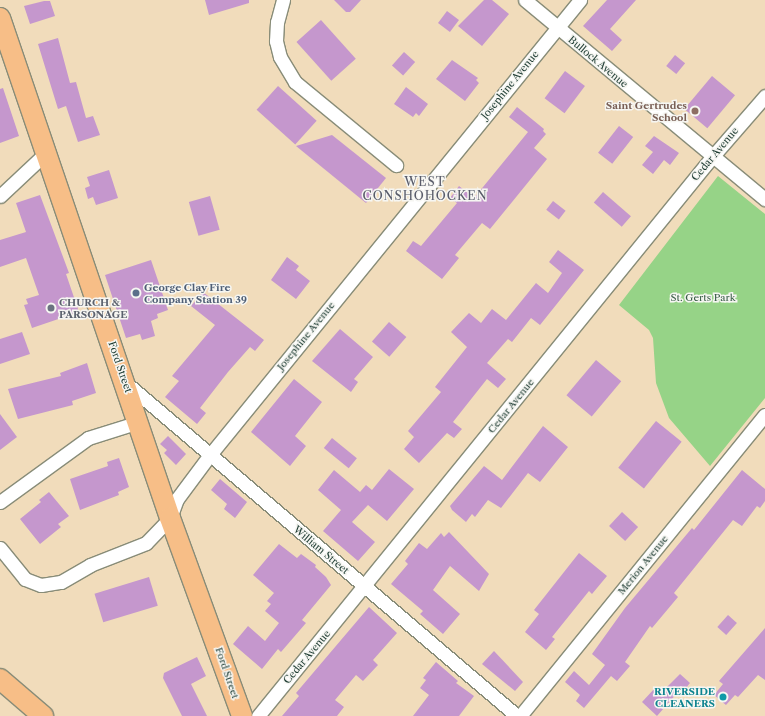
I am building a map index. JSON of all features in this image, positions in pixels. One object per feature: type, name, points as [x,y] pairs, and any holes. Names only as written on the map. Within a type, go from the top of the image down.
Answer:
[{"type":"main road","name":"Ford Street","points":[[0,18],[139,422],[170,518],[242,716]]},
{"type":"main road","points":[[0,678],[43,716]]},
{"type":"street","points":[[283,0],[277,22],[276,41],[280,57],[295,82],[396,165]]},
{"type":"street","name":"Bullock Avenue","points":[[525,0],[712,157],[765,199]]},
{"type":"street","name":"Josephine Avenue","points":[[0,548],[25,579],[41,585],[61,582],[90,565],[146,543],[170,518],[177,499],[209,456],[580,0]]},
{"type":"street","name":"Cedar Avenue","points":[[258,716],[365,587],[712,157],[765,96]]},
{"type":"street","points":[[0,196],[47,152]]},
{"type":"street","name":"William Street","points":[[125,383],[209,456],[519,716]]},
{"type":"street","name":"Merion Avenue","points":[[519,716],[765,415]]},
{"type":"street","points":[[0,502],[88,438],[139,422]]},
{"type":"green space","name":"St. Gerts Park","points":[[718,176],[765,214],[765,398],[710,466],[669,418],[656,383],[653,338],[649,330],[619,305]]},
{"type":"building","points":[[205,0],[249,0],[249,3],[209,15]]},
{"type":"building","points":[[334,0],[361,0],[350,12],[346,12]]},
{"type":"building","points":[[484,0],[492,0],[509,14],[482,46],[458,26]]},
{"type":"building","points":[[607,0],[636,0],[610,29],[622,40],[612,51],[583,26]]},
{"type":"building","points":[[50,1],[55,16],[30,24],[24,6]]},
{"type":"building","points":[[447,11],[459,20],[450,32],[438,23]]},
{"type":"building","points":[[321,20],[356,59],[331,81],[296,42]]},
{"type":"building","points":[[58,38],[70,83],[76,82],[86,118],[93,116],[100,135],[78,142],[66,106],[58,109],[38,44]]},
{"type":"building","points":[[404,52],[415,62],[403,75],[392,65]]},
{"type":"building","points":[[675,55],[685,63],[676,74],[666,66]]},
{"type":"building","points":[[452,60],[478,78],[476,80],[479,83],[465,101],[436,79]]},
{"type":"building","points":[[565,71],[585,86],[565,113],[545,98]]},
{"type":"building","points":[[712,76],[735,95],[707,128],[684,109]]},
{"type":"building","points":[[278,86],[317,121],[295,145],[257,110]]},
{"type":"building","points":[[406,87],[428,104],[419,116],[416,113],[413,117],[394,104]]},
{"type":"building","points":[[3,88],[19,136],[0,143],[0,89]]},
{"type":"building","points":[[517,107],[544,129],[543,131],[546,134],[534,148],[547,159],[490,229],[482,223],[455,255],[459,258],[442,279],[406,251],[413,241],[421,246],[457,203],[450,198],[459,186],[474,198],[528,132],[509,117]]},
{"type":"building","points":[[619,126],[633,137],[612,164],[598,153]]},
{"type":"building","points":[[332,135],[386,178],[366,203],[296,146]]},
{"type":"building","points":[[654,136],[679,153],[670,165],[664,160],[653,174],[642,165],[653,152],[645,146]]},
{"type":"building","points":[[109,170],[118,198],[96,205],[93,197],[88,199],[85,188],[90,186],[87,177]]},
{"type":"building","points":[[603,192],[631,216],[622,227],[594,203]]},
{"type":"building","points":[[40,195],[69,273],[66,274],[79,312],[32,328],[24,305],[28,304],[26,299],[39,295],[26,258],[0,267],[0,240],[26,232],[16,203]]},
{"type":"building","points":[[210,196],[220,230],[198,236],[189,202]]},
{"type":"building","points":[[553,201],[566,211],[559,220],[546,210]]},
{"type":"building","points":[[558,250],[584,270],[540,325],[531,318],[512,342],[508,339],[487,363],[506,379],[498,388],[487,379],[453,422],[462,429],[454,438],[447,433],[419,463],[404,449],[414,437],[408,431],[441,392],[435,387],[467,347],[451,332],[469,313],[481,323],[492,309],[506,320],[536,283],[548,293],[562,273],[549,262]]},
{"type":"building","points":[[287,257],[299,266],[296,270],[310,281],[296,299],[271,280]]},
{"type":"building","name":"George Clay Fire Company Station 39","points":[[151,260],[168,310],[157,314],[158,318],[151,321],[155,336],[142,340],[140,334],[126,338],[105,275]]},
{"type":"building","points":[[203,292],[264,340],[255,351],[250,347],[228,372],[200,408],[206,413],[197,424],[165,397],[179,381],[172,376],[215,325],[191,306]]},
{"type":"building","points":[[389,322],[406,337],[389,357],[372,342]]},
{"type":"building","points":[[340,329],[373,357],[354,379],[358,382],[351,392],[312,361]]},
{"type":"building","points":[[22,332],[30,354],[0,364],[0,339]]},
{"type":"building","points":[[596,360],[621,381],[592,416],[566,395]]},
{"type":"building","points":[[87,363],[96,393],[72,401],[73,405],[18,419],[8,389],[61,376],[60,373]]},
{"type":"building","points":[[294,379],[322,402],[295,436],[306,446],[290,466],[251,432]]},
{"type":"building","points":[[0,414],[17,437],[0,450]]},
{"type":"building","points":[[656,421],[682,442],[644,488],[618,468]]},
{"type":"building","points":[[543,426],[568,447],[540,482],[528,473],[501,508],[488,500],[475,517],[472,514],[466,522],[452,510],[450,506],[484,466],[502,480]]},
{"type":"building","points":[[168,436],[186,454],[176,465],[164,453],[167,450],[160,444]]},
{"type":"building","points":[[332,438],[357,458],[349,468],[324,448]]},
{"type":"building","points":[[119,458],[129,487],[118,492],[119,495],[80,510],[70,479],[108,466],[107,462]]},
{"type":"building","points":[[389,469],[414,489],[387,521],[368,505],[352,522],[375,542],[358,561],[323,531],[341,510],[318,490],[334,470],[360,492],[366,485],[372,490]]},
{"type":"building","points":[[742,470],[765,489],[765,501],[760,508],[757,506],[742,526],[733,520],[674,593],[678,597],[652,628],[650,626],[625,662],[630,666],[617,681],[611,676],[584,708],[576,701],[580,695],[565,682],[574,671],[589,685],[605,665],[592,654],[625,608],[692,528],[694,530]]},
{"type":"building","points":[[220,479],[247,502],[235,518],[224,509],[227,504],[211,490]]},
{"type":"building","points":[[49,492],[69,516],[58,524],[61,527],[40,544],[20,519],[41,502],[39,500]]},
{"type":"building","points":[[622,512],[638,527],[625,541],[609,526]]},
{"type":"building","points":[[449,532],[489,574],[479,591],[450,566],[433,590],[460,614],[443,634],[420,614],[423,611],[391,584],[408,564],[405,561],[419,543],[427,549],[441,533],[444,537]]},
{"type":"building","points":[[279,544],[297,558],[301,554],[316,565],[315,567],[326,577],[331,585],[302,620],[306,623],[281,652],[278,649],[262,669],[233,644],[248,626],[265,641],[279,623],[265,611],[271,604],[267,601],[274,593],[253,575]]},
{"type":"building","points":[[579,553],[607,576],[592,594],[589,591],[552,637],[555,639],[546,650],[525,632],[539,614],[534,610]]},
{"type":"building","points":[[149,577],[158,606],[103,622],[94,594]]},
{"type":"building","points":[[369,607],[397,633],[373,660],[378,665],[363,681],[356,675],[335,700],[344,707],[337,716],[282,716],[299,696],[296,693]]},
{"type":"building","points":[[728,615],[737,623],[726,635],[717,627]]},
{"type":"building","points":[[765,628],[765,680],[758,675],[738,697],[735,695],[726,705],[714,695],[723,684],[719,681]]},
{"type":"building","points":[[494,651],[523,682],[515,691],[482,664]]},
{"type":"building","points":[[197,657],[206,676],[191,684],[207,716],[182,716],[163,678],[164,673]]},
{"type":"building","points":[[436,662],[458,681],[456,683],[474,696],[459,716],[413,716],[429,695],[420,688],[426,680],[423,678]]},
{"type":"building","points":[[680,674],[690,683],[681,694],[678,692],[657,716],[642,702],[655,688],[661,693]]},
{"type":"place","name":"Saint Gertrudes School","points":[[695,111]]},
{"type":"place","name":"George Clay Fire Company Station 39","points":[[136,293]]},
{"type":"place","name":"CHURCH & PARSONAGE","points":[[51,308]]},
{"type":"place","name":"RIVERSIDE CLEANERS","points":[[723,697]]},
{"type":"district","name":"WEST CONSHOHOCKEN","points":[[425,189]]}]
